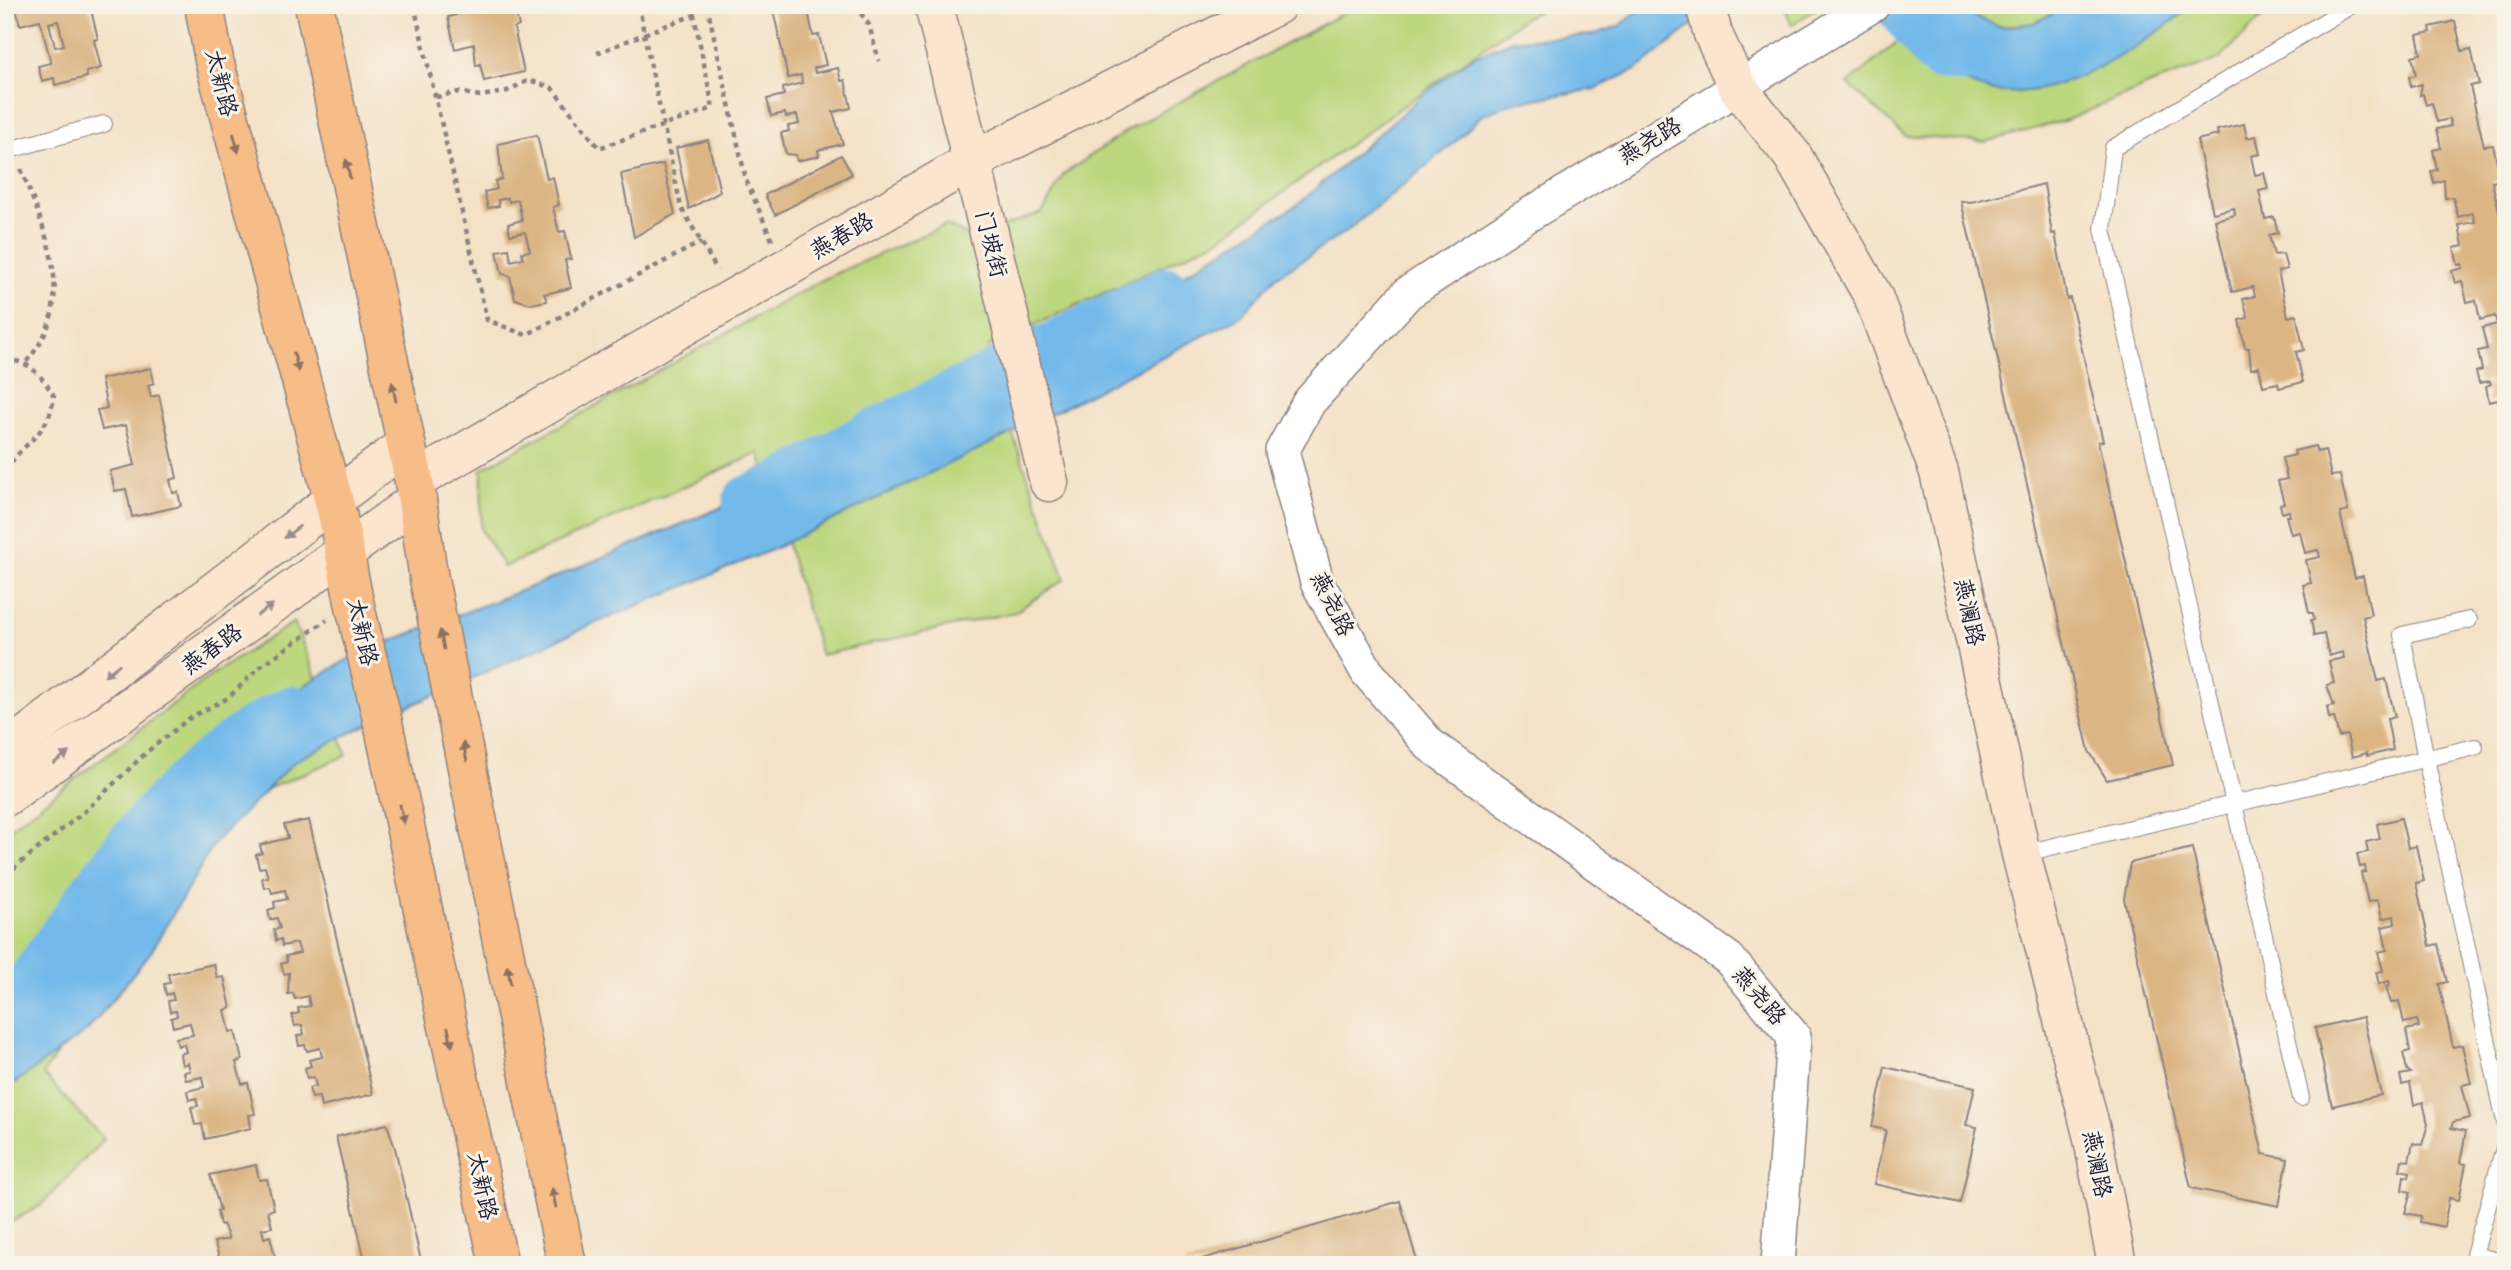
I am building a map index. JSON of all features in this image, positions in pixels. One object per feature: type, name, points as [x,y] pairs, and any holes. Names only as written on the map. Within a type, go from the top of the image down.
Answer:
[{"type":"main road","name":"太新路","points":[[204,5],[214,60],[334,500],[499,1265]]},
{"type":"main road","points":[[314,5],[412,475],[429,579],[567,1265]]},
{"type":"street","name":"门坡街","points":[[934,5],[1049,482]]},
{"type":"street","name":"燕春路","points":[[5,752],[334,500],[412,475],[732,299],[971,162],[1277,5]]},
{"type":"street","name":"燕尧路","points":[[1778,1265],[1794,1037],[1729,959],[1430,745],[1367,671],[1317,582],[1282,451],[1309,402],[1408,293],[1509,226],[1865,10]]},
{"type":"street","name":"燕澜路","points":[[1709,20],[1738,88],[1792,155],[1873,296],[1938,472],[2021,854],[2092,1134],[2117,1265]]},
{"type":"street","name":"燕春路","points":[[5,797],[346,552],[412,475]]},
{"type":"lane","points":[[2301,1098],[2103,229],[2113,148],[2352,5]]},
{"type":"lane","points":[[9,150],[104,124]]},
{"type":"lane","points":[[2469,620],[2402,635],[2426,759],[2506,1126]]},
{"type":"lane","points":[[2021,854],[2475,747]]},
{"type":"lane","points":[[2505,1143],[2474,1255],[2506,1263]]},
{"type":"path","points":[[414,5],[487,320],[526,335],[701,242]]},
{"type":"path","points":[[639,5],[681,207],[732,299]]},
{"type":"path","points":[[436,97],[459,92],[480,96],[505,92],[529,80],[552,88],[599,148],[713,108],[691,5]]},
{"type":"path","points":[[707,5],[746,180],[785,268]]},
{"type":"path","points":[[855,5],[869,24],[879,61]]},
{"type":"path","points":[[597,53],[694,15]]},
{"type":"path","points":[[9,150],[48,239],[56,286],[53,317],[35,352],[25,363]]},
{"type":"path","points":[[5,361],[25,363],[43,379],[54,396],[52,414],[43,430],[5,472]]},
{"type":"path","points":[[5,875],[85,811],[148,751],[191,718],[228,698],[261,666],[354,602]]},
{"type":"green space","points":[[1358,5],[1557,5],[1527,16],[1218,240],[989,346],[1012,432],[1065,579],[1015,612],[821,655],[759,453],[504,567],[481,530],[482,469],[828,277],[945,225],[972,237],[1042,213],[1064,174],[1128,130]]},
{"type":"green space","points":[[1784,5],[1822,5],[1791,25]]},
{"type":"green space","points":[[1940,5],[2274,5],[2219,60],[2153,83],[2067,120],[1985,142],[1905,136],[1848,84]]},
{"type":"green space","points":[[294,622],[347,755],[265,790],[196,856],[43,1074],[104,1139],[40,1206],[5,1225],[5,832],[210,676]]},
{"type":"water","points":[[1645,5],[1717,5],[1638,69],[1595,89],[1511,103],[1481,116],[1454,143],[1347,231],[1276,277],[1240,317],[1037,421],[771,550],[591,625],[356,730],[295,761],[215,842],[151,952],[88,1030],[5,1090],[5,1028],[72,962],[181,797],[208,765],[308,683],[357,654],[546,581],[832,461],[1092,331],[1297,205],[1424,94],[1472,57],[1512,40],[1592,35],[1619,26]]},
{"type":"water","points":[[1902,5],[1962,5],[1970,15],[2000,27],[2033,23],[2070,5],[2193,5],[2142,43],[2079,77],[2046,88],[2013,92],[1982,88],[1953,74],[1931,51]]},
{"type":"building","points":[[15,5],[86,5],[88,11],[91,10],[98,39],[94,40],[101,68],[86,72],[87,77],[55,85],[54,78],[42,81],[38,66],[51,63],[40,20],[20,25]],"holes":[[[58,21],[64,45],[55,47],[49,23]]]},
{"type":"building","points":[[446,5],[514,5],[519,26],[514,28],[524,72],[484,81],[480,64],[476,66],[474,44],[455,49],[448,17],[456,15],[455,9],[447,10]]},
{"type":"building","points":[[772,5],[807,5],[813,36],[819,35],[826,65],[814,68],[815,73],[838,68],[841,81],[845,80],[851,108],[833,112],[843,144],[818,150],[819,156],[797,161],[796,155],[786,154],[781,133],[789,131],[788,126],[799,124],[797,115],[786,117],[785,113],[771,116],[767,99],[784,95],[783,88],[802,83],[801,75],[788,78]]},
{"type":"building","points":[[2455,21],[2462,51],[2471,49],[2479,84],[2470,86],[2484,146],[2493,145],[2501,180],[2492,182],[2506,240],[2506,423],[2499,400],[2489,402],[2486,386],[2491,384],[2490,381],[2479,383],[2476,372],[2482,370],[2478,351],[2487,349],[2482,328],[2497,324],[2495,316],[2480,320],[2476,300],[2467,302],[2462,281],[2455,283],[2452,271],[2463,268],[2462,264],[2458,265],[2454,248],[2463,246],[2459,225],[2475,222],[2473,213],[2458,217],[2453,197],[2445,198],[2444,180],[2434,183],[2431,171],[2437,170],[2433,150],[2441,148],[2437,129],[2451,126],[2449,119],[2437,122],[2432,103],[2426,105],[2423,94],[2420,95],[2422,84],[2411,87],[2409,77],[2416,75],[2412,56],[2421,54],[2417,35],[2431,32],[2430,27]]},
{"type":"building","points":[[2244,124],[2247,138],[2256,136],[2260,154],[2251,156],[2255,175],[2264,173],[2268,189],[2259,191],[2265,219],[2274,217],[2278,233],[2269,235],[2274,255],[2283,254],[2287,269],[2278,271],[2288,317],[2296,315],[2304,350],[2296,352],[2303,382],[2279,388],[2278,383],[2263,386],[2259,367],[2251,369],[2249,348],[2245,348],[2239,320],[2248,318],[2243,299],[2255,296],[2253,287],[2232,292],[2215,220],[2235,215],[2234,208],[2213,213],[2197,140],[2218,135],[2217,130]]},
{"type":"building","points":[[537,135],[547,179],[553,177],[559,205],[553,207],[559,232],[565,231],[571,259],[565,260],[571,288],[544,294],[547,301],[531,304],[515,299],[510,276],[502,274],[497,251],[509,249],[511,261],[523,258],[522,252],[530,251],[525,232],[510,235],[508,224],[522,220],[518,200],[498,200],[499,206],[488,208],[484,192],[497,189],[495,181],[502,179],[498,144]]},
{"type":"building","points":[[708,140],[720,192],[689,209],[676,148]]},
{"type":"building","points":[[841,155],[852,174],[775,215],[765,195]]},
{"type":"building","points":[[663,164],[675,214],[634,237],[621,174]]},
{"type":"building","points":[[2044,184],[2052,234],[2055,233],[2067,299],[2070,298],[2103,441],[2098,442],[2173,765],[2107,780],[2089,751],[1961,201],[1971,202]]},
{"type":"building","points":[[151,368],[154,383],[148,385],[151,397],[159,395],[177,478],[170,480],[173,493],[178,492],[181,506],[132,517],[126,489],[115,491],[110,471],[135,465],[126,425],[102,430],[97,410],[107,408],[101,379]]},
{"type":"building","points":[[2315,446],[2317,452],[2325,450],[2331,476],[2340,475],[2348,511],[2340,513],[2355,578],[2363,576],[2371,615],[2363,617],[2378,681],[2386,679],[2395,717],[2387,719],[2393,750],[2367,756],[2367,753],[2352,757],[2347,735],[2339,737],[2334,717],[2329,718],[2327,707],[2334,705],[2327,685],[2334,683],[2329,661],[2344,658],[2343,652],[2329,656],[2324,634],[2314,636],[2311,620],[2314,620],[2313,613],[2309,613],[2303,585],[2311,583],[2306,560],[2320,557],[2318,550],[2305,553],[2300,532],[2291,534],[2286,516],[2290,516],[2289,511],[2282,513],[2280,504],[2284,503],[2278,481],[2287,479],[2282,458],[2295,455],[2294,451]]},
{"type":"building","points":[[2401,818],[2408,848],[2416,846],[2424,881],[2416,883],[2430,946],[2438,944],[2447,982],[2439,984],[2453,1047],[2462,1045],[2471,1083],[2462,1085],[2470,1118],[2453,1122],[2451,1128],[2466,1131],[2460,1163],[2466,1164],[2459,1200],[2449,1198],[2444,1227],[2420,1222],[2421,1216],[2405,1213],[2411,1192],[2402,1190],[2404,1176],[2409,1177],[2410,1172],[2400,1170],[2402,1160],[2409,1161],[2413,1143],[2422,1145],[2428,1124],[2423,1102],[2414,1105],[2410,1083],[2402,1085],[2400,1075],[2411,1073],[2407,1070],[2403,1053],[2410,1051],[2406,1030],[2419,1027],[2417,1020],[2404,1023],[2399,1001],[2391,1003],[2386,986],[2390,986],[2389,981],[2379,984],[2376,972],[2383,971],[2378,952],[2387,950],[2382,927],[2395,924],[2394,916],[2382,919],[2378,900],[2368,902],[2361,873],[2366,872],[2365,866],[2360,867],[2357,854],[2368,852],[2366,842],[2380,839],[2377,824]]},
{"type":"building","points":[[309,820],[373,1094],[321,1107],[319,1097],[312,1098],[309,1088],[316,1086],[314,1077],[307,1078],[305,1068],[311,1066],[309,1060],[322,1057],[320,1048],[307,1051],[305,1045],[299,1046],[297,1036],[304,1034],[302,1025],[295,1026],[292,1015],[299,1013],[298,1008],[310,1006],[308,996],[295,999],[293,993],[288,994],[289,973],[284,974],[281,964],[287,962],[286,956],[300,953],[297,943],[282,946],[281,939],[276,941],[274,930],[280,928],[277,918],[270,920],[268,910],[275,908],[274,902],[287,899],[285,890],[272,893],[270,887],[264,888],[262,878],[268,877],[265,867],[259,868],[256,855],[262,853],[260,845],[288,838],[284,825]]},
{"type":"building","points":[[2192,848],[2263,1154],[2288,1159],[2279,1206],[2191,1188],[2124,899],[2130,863]]},
{"type":"building","points":[[214,964],[217,978],[224,977],[231,1008],[225,1010],[230,1032],[235,1031],[242,1060],[236,1062],[242,1084],[248,1083],[255,1114],[249,1115],[251,1128],[205,1139],[202,1124],[195,1125],[191,1107],[198,1106],[196,1098],[189,1100],[187,1091],[204,1087],[202,1077],[186,1080],[184,1072],[190,1071],[188,1063],[182,1065],[180,1054],[186,1052],[184,1044],[178,1046],[176,1038],[193,1035],[190,1023],[173,1027],[171,1018],[177,1016],[176,1011],[170,1012],[168,1001],[174,1000],[172,993],[166,995],[164,984],[170,983],[168,974]]},
{"type":"building","points":[[2363,1017],[2381,1095],[2332,1106],[2315,1028]]},
{"type":"building","points":[[1885,1067],[1975,1087],[1966,1125],[1977,1127],[1960,1203],[1874,1184],[1886,1130],[1872,1127]]},
{"type":"building","points":[[387,1124],[422,1265],[366,1265],[336,1137]]},
{"type":"building","points":[[256,1165],[259,1180],[267,1179],[274,1209],[268,1211],[272,1227],[262,1229],[264,1238],[270,1236],[277,1265],[222,1265],[214,1242],[229,1239],[223,1224],[220,1225],[217,1211],[220,1210],[210,1175]]},
{"type":"building","points":[[1400,1201],[1418,1265],[1185,1265],[1185,1264]]},
{"type":"waterway","points":[[1900,5],[1939,54],[1964,58]]},
{"type":"waterway","points":[[748,501],[776,489],[868,438],[1166,292]]},
{"type":"waterway","points":[[5,1020],[130,846],[166,805],[204,769],[246,737],[292,711]]}]
